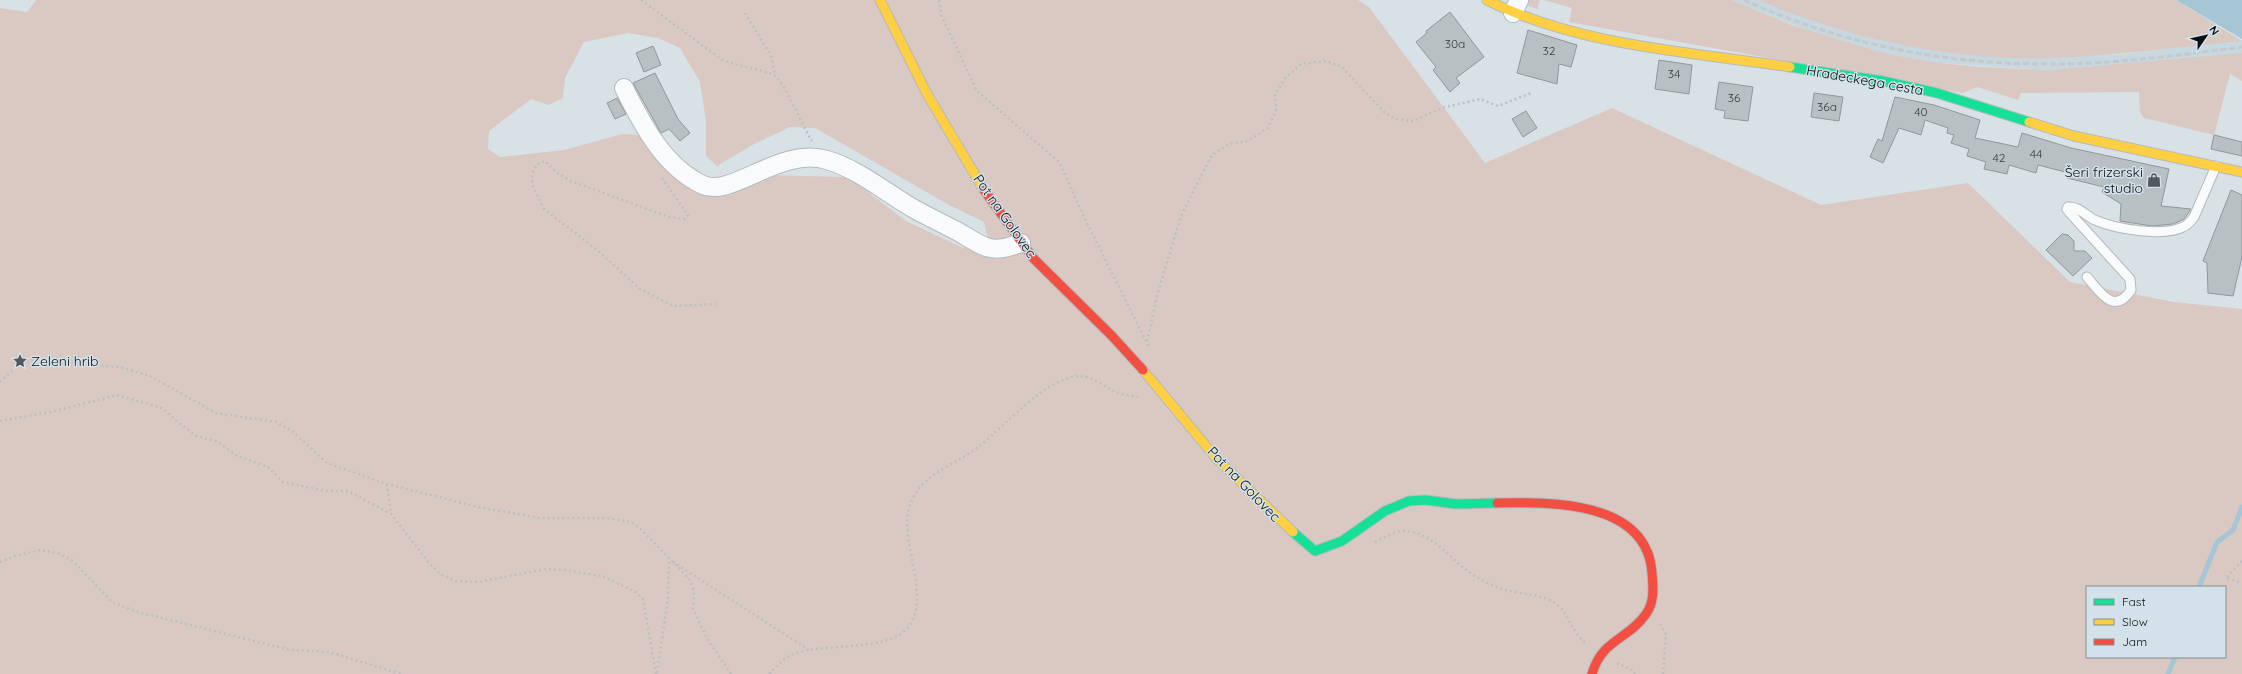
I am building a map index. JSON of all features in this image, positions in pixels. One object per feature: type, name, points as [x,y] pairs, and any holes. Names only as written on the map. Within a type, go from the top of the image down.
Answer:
[{"type":"street","name":"Pot na Golovec","points":[[880,0],[902,47],[946,126],[989,197],[1021,243],[1042,268],[1125,349],[1187,424],[1252,497],[1315,551],[1346,540],[1379,513],[1403,502],[1433,500],[1462,505],[1528,501],[1594,508],[1629,526],[1645,544],[1652,570],[1653,595],[1648,613]]},
{"type":"street","name":"Hradeckega cesta","points":[[1487,0],[1516,7],[1602,39],[1662,49],[1853,75],[1910,86],[2074,136],[2242,172]]},
{"type":"street","points":[[624,88],[652,140],[673,163],[691,178],[704,185],[716,188],[725,187],[763,168],[794,159],[825,160],[851,169],[916,210],[986,247],[1002,249],[1021,243]]},
{"type":"street","points":[[1592,674],[1602,652],[1632,629],[1648,613]]},
{"type":"lane","points":[[2087,277],[2107,299],[2114,302],[2121,301],[2131,290],[2130,279],[2070,214],[2066,209],[2068,207],[2078,208],[2093,219],[2107,225],[2130,231],[2175,230],[2189,224],[2194,217],[2216,166]]},
{"type":"path","points":[[641,0],[721,59],[734,65],[775,76]]},
{"type":"path","points":[[939,0],[942,17],[977,91],[1059,162],[1090,230],[1147,341],[1149,349]]},
{"type":"path","points":[[745,13],[771,56],[775,76],[786,91],[800,121],[825,160]]},
{"type":"path","points":[[1147,341],[1158,292],[1181,216],[1212,155],[1229,144],[1248,141],[1268,128],[1276,111],[1275,95],[1286,77],[1301,64],[1324,61],[1341,66],[1384,112],[1396,119],[1413,121],[1442,108],[1480,99],[1498,106],[1531,93]]},
{"type":"path","points":[[660,176],[688,215],[685,219],[669,217],[571,181],[556,172],[545,161],[537,164],[532,174],[533,187],[544,209],[597,250],[640,289],[673,306],[716,304]]},
{"type":"path","points":[[0,382],[23,361],[36,359],[119,367],[150,376],[216,413],[276,422],[291,430],[327,463],[387,484],[478,507],[540,518],[608,518],[630,522],[642,530],[669,560],[690,580],[694,591],[693,608],[708,640],[731,674]]},
{"type":"path","points":[[768,674],[782,660],[809,650],[856,646],[886,640],[901,634],[909,626],[914,614],[916,595],[906,531],[910,503],[917,492],[942,468],[978,448],[1014,413],[1067,378],[1080,376],[1091,379],[1118,393],[1148,399]]},
{"type":"path","points":[[0,421],[55,411],[117,396],[162,408],[180,424],[197,436],[218,442],[237,456],[268,467],[283,482],[326,491],[348,491],[391,514],[430,564],[442,575],[456,581],[479,582],[545,569],[602,576],[636,592],[643,599],[656,674]]},
{"type":"path","points":[[387,484],[391,514]]},
{"type":"path","points":[[1371,544],[1405,530],[1418,534],[1428,539],[1476,577],[1508,591],[1544,597],[1559,606],[1580,638],[1589,645]]},
{"type":"path","points":[[0,562],[40,550],[58,553],[73,562],[112,602],[138,612],[290,650],[329,652],[401,674]]},
{"type":"path","points":[[669,560],[809,650]]},
{"type":"path","points":[[656,674],[668,598],[669,560]]},
{"type":"path","points":[[2242,560],[2226,578],[2242,582]]},
{"type":"path","points":[[1648,613],[1659,622],[1666,635],[1663,674]]},
{"type":"shaded area","points":[[36,0],[1358,0],[1369,7],[1485,163],[1612,108],[1821,205],[1968,183],[2070,282],[2174,302],[2242,309],[2242,674],[0,674],[0,8],[27,12]],"holes":[[[628,33],[658,38],[680,48],[700,82],[706,121],[706,156],[717,166],[754,144],[790,127],[815,128],[949,205],[984,222],[989,244],[963,248],[906,221],[848,177],[760,175],[715,193],[699,171],[640,135],[622,134],[564,150],[500,157],[488,149],[489,131],[531,99],[548,105],[563,98],[565,78],[584,42]]]},
{"type":"shaded area","points":[[1525,0],[1540,0],[1537,9],[1523,4]]},
{"type":"shaded area","points":[[1544,0],[1731,0],[1792,25],[1859,46],[1893,55],[1940,63],[1981,67],[2052,70],[2242,53],[2242,81],[2230,74],[2214,135],[2144,118],[2140,112],[2139,92],[2021,93],[2018,100],[1977,87],[1963,93],[1569,22],[1572,8]]},
{"type":"shaded area","points":[[1731,0],[1758,0],[1830,27],[1894,43],[1937,51],[2011,57],[2052,58],[2126,54],[2242,40],[2242,54],[2052,70],[1940,63],[1893,55],[1827,38]]},
{"type":"shaded area","points":[[1758,0],[2176,0],[2242,41],[2076,57],[2014,58],[1977,56],[1902,45],[1865,36],[1793,14]]},
{"type":"water","points":[[2176,0],[2242,0],[2242,39]]},
{"type":"building","points":[[1450,12],[1484,57],[1456,78],[1460,83],[1450,92],[1433,70],[1436,67],[1416,42],[1427,33],[1426,31]]},
{"type":"building","points":[[1528,30],[1577,45],[1571,67],[1559,64],[1557,84],[1517,73]]},
{"type":"building","points":[[653,46],[661,65],[644,72],[636,53]]},
{"type":"building","points":[[1659,60],[1692,65],[1689,94],[1655,89]]},
{"type":"building","points":[[655,73],[678,119],[690,133],[680,141],[669,129],[661,133],[633,83]]},
{"type":"building","points":[[1719,82],[1753,87],[1748,121],[1724,118],[1725,111],[1715,109]]},
{"type":"building","points":[[1814,93],[1843,97],[1839,121],[1811,117]]},
{"type":"building","points":[[1895,97],[1934,105],[1980,120],[1975,138],[2018,147],[2022,133],[2071,148],[2169,169],[2161,206],[2191,209],[2184,219],[2173,224],[2152,226],[2120,221],[2121,204],[2102,192],[2104,187],[2067,178],[2069,173],[2038,165],[2036,173],[2009,165],[2007,174],[1984,169],[1986,162],[1967,156],[1969,149],[1951,143],[1954,135],[1947,133],[1948,128],[1925,120],[1921,135],[1899,128],[1883,163],[1870,157],[1878,139],[1882,141]]},
{"type":"building","points":[[617,98],[626,114],[615,119],[607,103]]},
{"type":"building","points":[[1526,111],[1537,128],[1523,137],[1512,119]]},
{"type":"building","points":[[2214,135],[2242,142],[2242,156],[2211,149]]},
{"type":"building","points":[[2231,190],[2242,195],[2242,257],[2233,296],[2208,293],[2207,263],[2203,261]]},
{"type":"building","points":[[2062,234],[2068,235],[2074,241],[2074,251],[2085,251],[2092,258],[2073,276],[2046,250]]},
{"type":"waterway","points":[[2199,586],[2217,542],[2233,530],[2242,507]]},
{"type":"waterway","points":[[2168,674],[2175,658]]},
{"type":"railway","points":[[1744,0],[1818,29],[1856,40],[1895,49],[1973,61],[2076,64],[2147,58],[2242,47]]},
{"type":"traffic: fast","points":[[1790,67],[1883,81],[1937,93],[2029,122]]},
{"type":"traffic: fast","points":[[1293,532],[1315,551],[1342,541],[1385,511],[1409,501],[1425,500],[1456,504],[1497,503]]},
{"type":"traffic: slow","points":[[880,0],[927,94],[984,190]]},
{"type":"traffic: slow","points":[[1487,0],[1522,15],[1559,28],[1596,37],[1635,45],[1790,67]]},
{"type":"traffic: slow","points":[[2029,122],[2074,136],[2242,172]]},
{"type":"traffic: slow","points":[[1143,370],[1216,458],[1293,532]]},
{"type":"traffic: jam","points":[[984,190],[1033,258],[1112,336],[1143,370]]},
{"type":"traffic: jam","points":[[1497,503],[1543,503],[1568,505],[1592,510],[1615,519],[1633,531],[1646,549],[1653,583],[1653,594],[1649,609],[1639,623],[1609,646],[1596,662],[1592,674]]},
{"type":"place","name":"Šeri frizerski studio","points":[[2154,180]]},
{"type":"place","name":"Zeleni hrib","points":[[20,361]]}]
